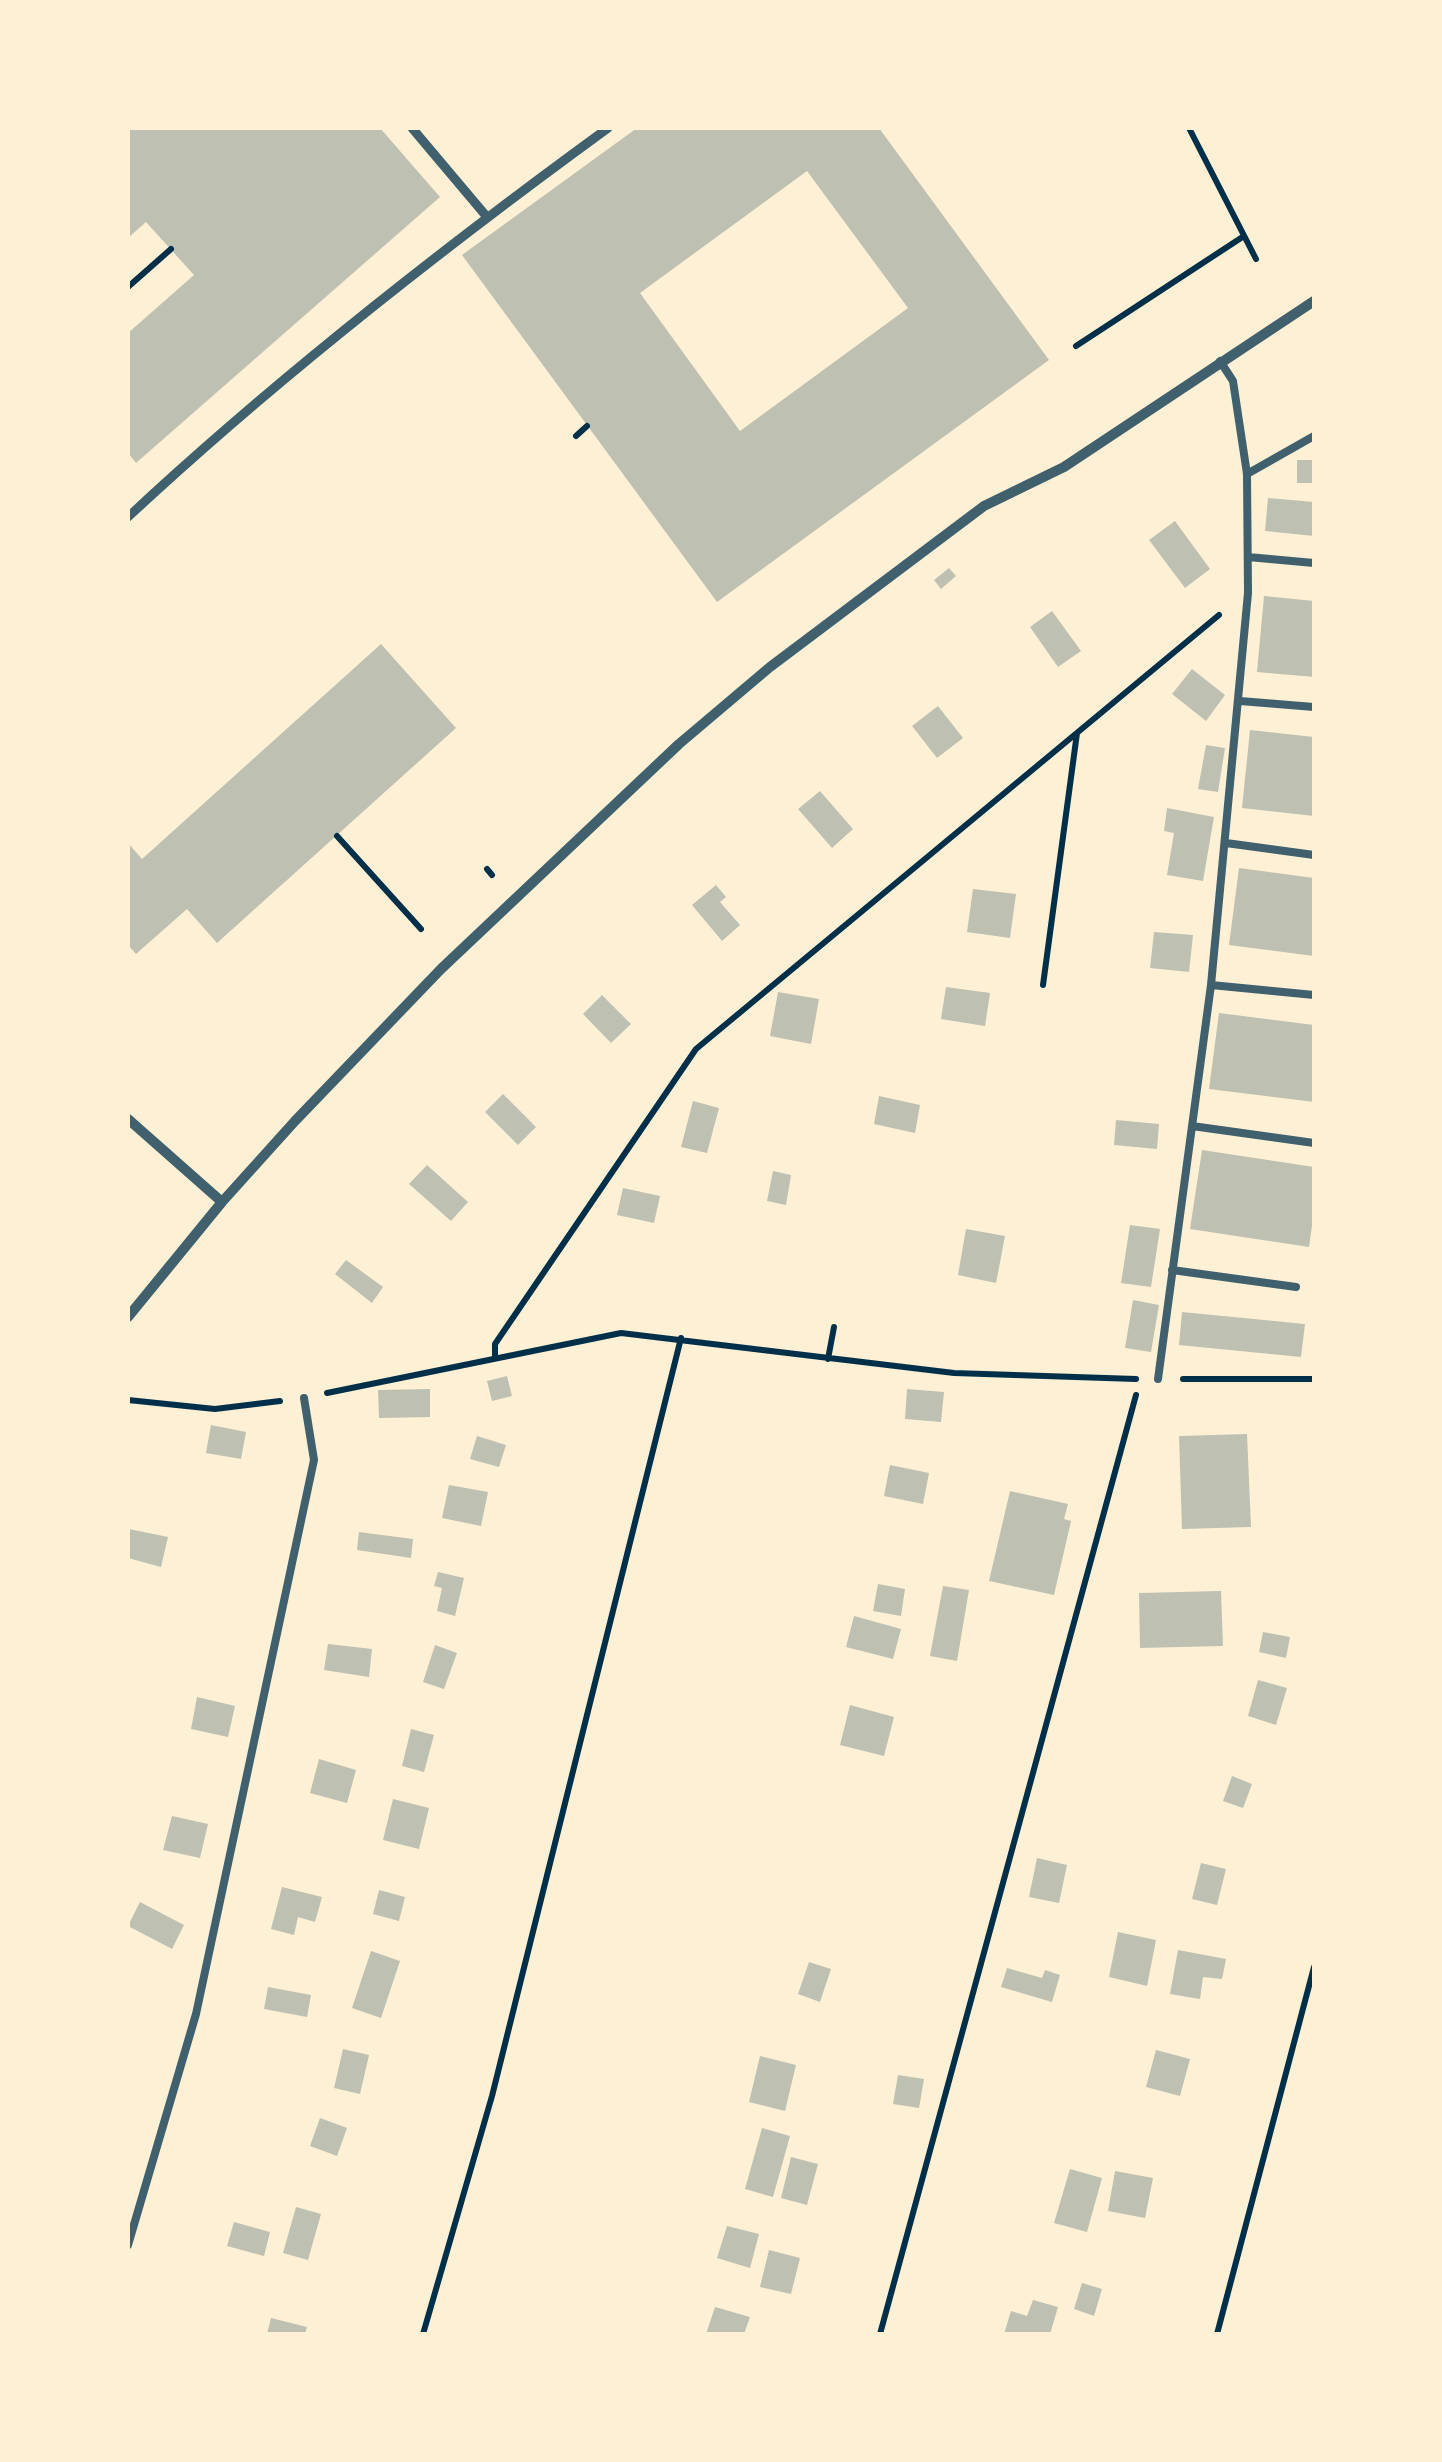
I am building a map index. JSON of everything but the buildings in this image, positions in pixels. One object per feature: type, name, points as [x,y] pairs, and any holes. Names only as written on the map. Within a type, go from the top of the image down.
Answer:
[{"type":"street","points":[[412,128],[487,217]]},
{"type":"street","points":[[130,511],[308,359],[487,217],[608,128]]},
{"type":"street","points":[[128,1317],[295,1120],[441,969],[679,744],[770,666],[984,506],[1064,467],[1314,301]]},
{"type":"street","points":[[128,1120],[222,1202]]},
{"type":"lane","points":[[1158,1379],[1211,985],[1248,594],[1247,474],[1233,380],[1220,361]]},
{"type":"lane","points":[[1247,474],[1314,436]]},
{"type":"lane","points":[[1248,556],[1314,563]]},
{"type":"lane","points":[[1240,701],[1314,708]]},
{"type":"lane","points":[[1226,844],[1314,855]]},
{"type":"lane","points":[[1211,985],[1314,996]]},
{"type":"lane","points":[[1192,1126],[1314,1143]]},
{"type":"lane","points":[[1172,1270],[1296,1287]]},
{"type":"lane","points":[[128,2245],[196,2014],[314,1460],[304,1398]]},
{"type":"path","points":[[1188,128],[1256,260]]},
{"type":"path","points":[[1076,346],[1244,236]]},
{"type":"path","points":[[128,287],[170,250]]},
{"type":"path","points":[[576,436],[587,426]]},
{"type":"path","points":[[495,1356],[495,1344],[696,1049],[1248,594]]},
{"type":"path","points":[[1043,985],[1078,731]]},
{"type":"path","points":[[337,836],[421,929]]},
{"type":"path","points":[[828,1360],[834,1328]]},
{"type":"path","points":[[128,1400],[215,1409],[304,1398],[495,1356],[621,1334],[682,1338],[828,1360],[954,1373],[1141,1379],[880,2334]]},
{"type":"path","points":[[423,2334],[492,2096],[682,1338]]},
{"type":"path","points":[[1158,1379],[1314,1379]]},
{"type":"path","points":[[1217,2334],[1314,1967]]}]
